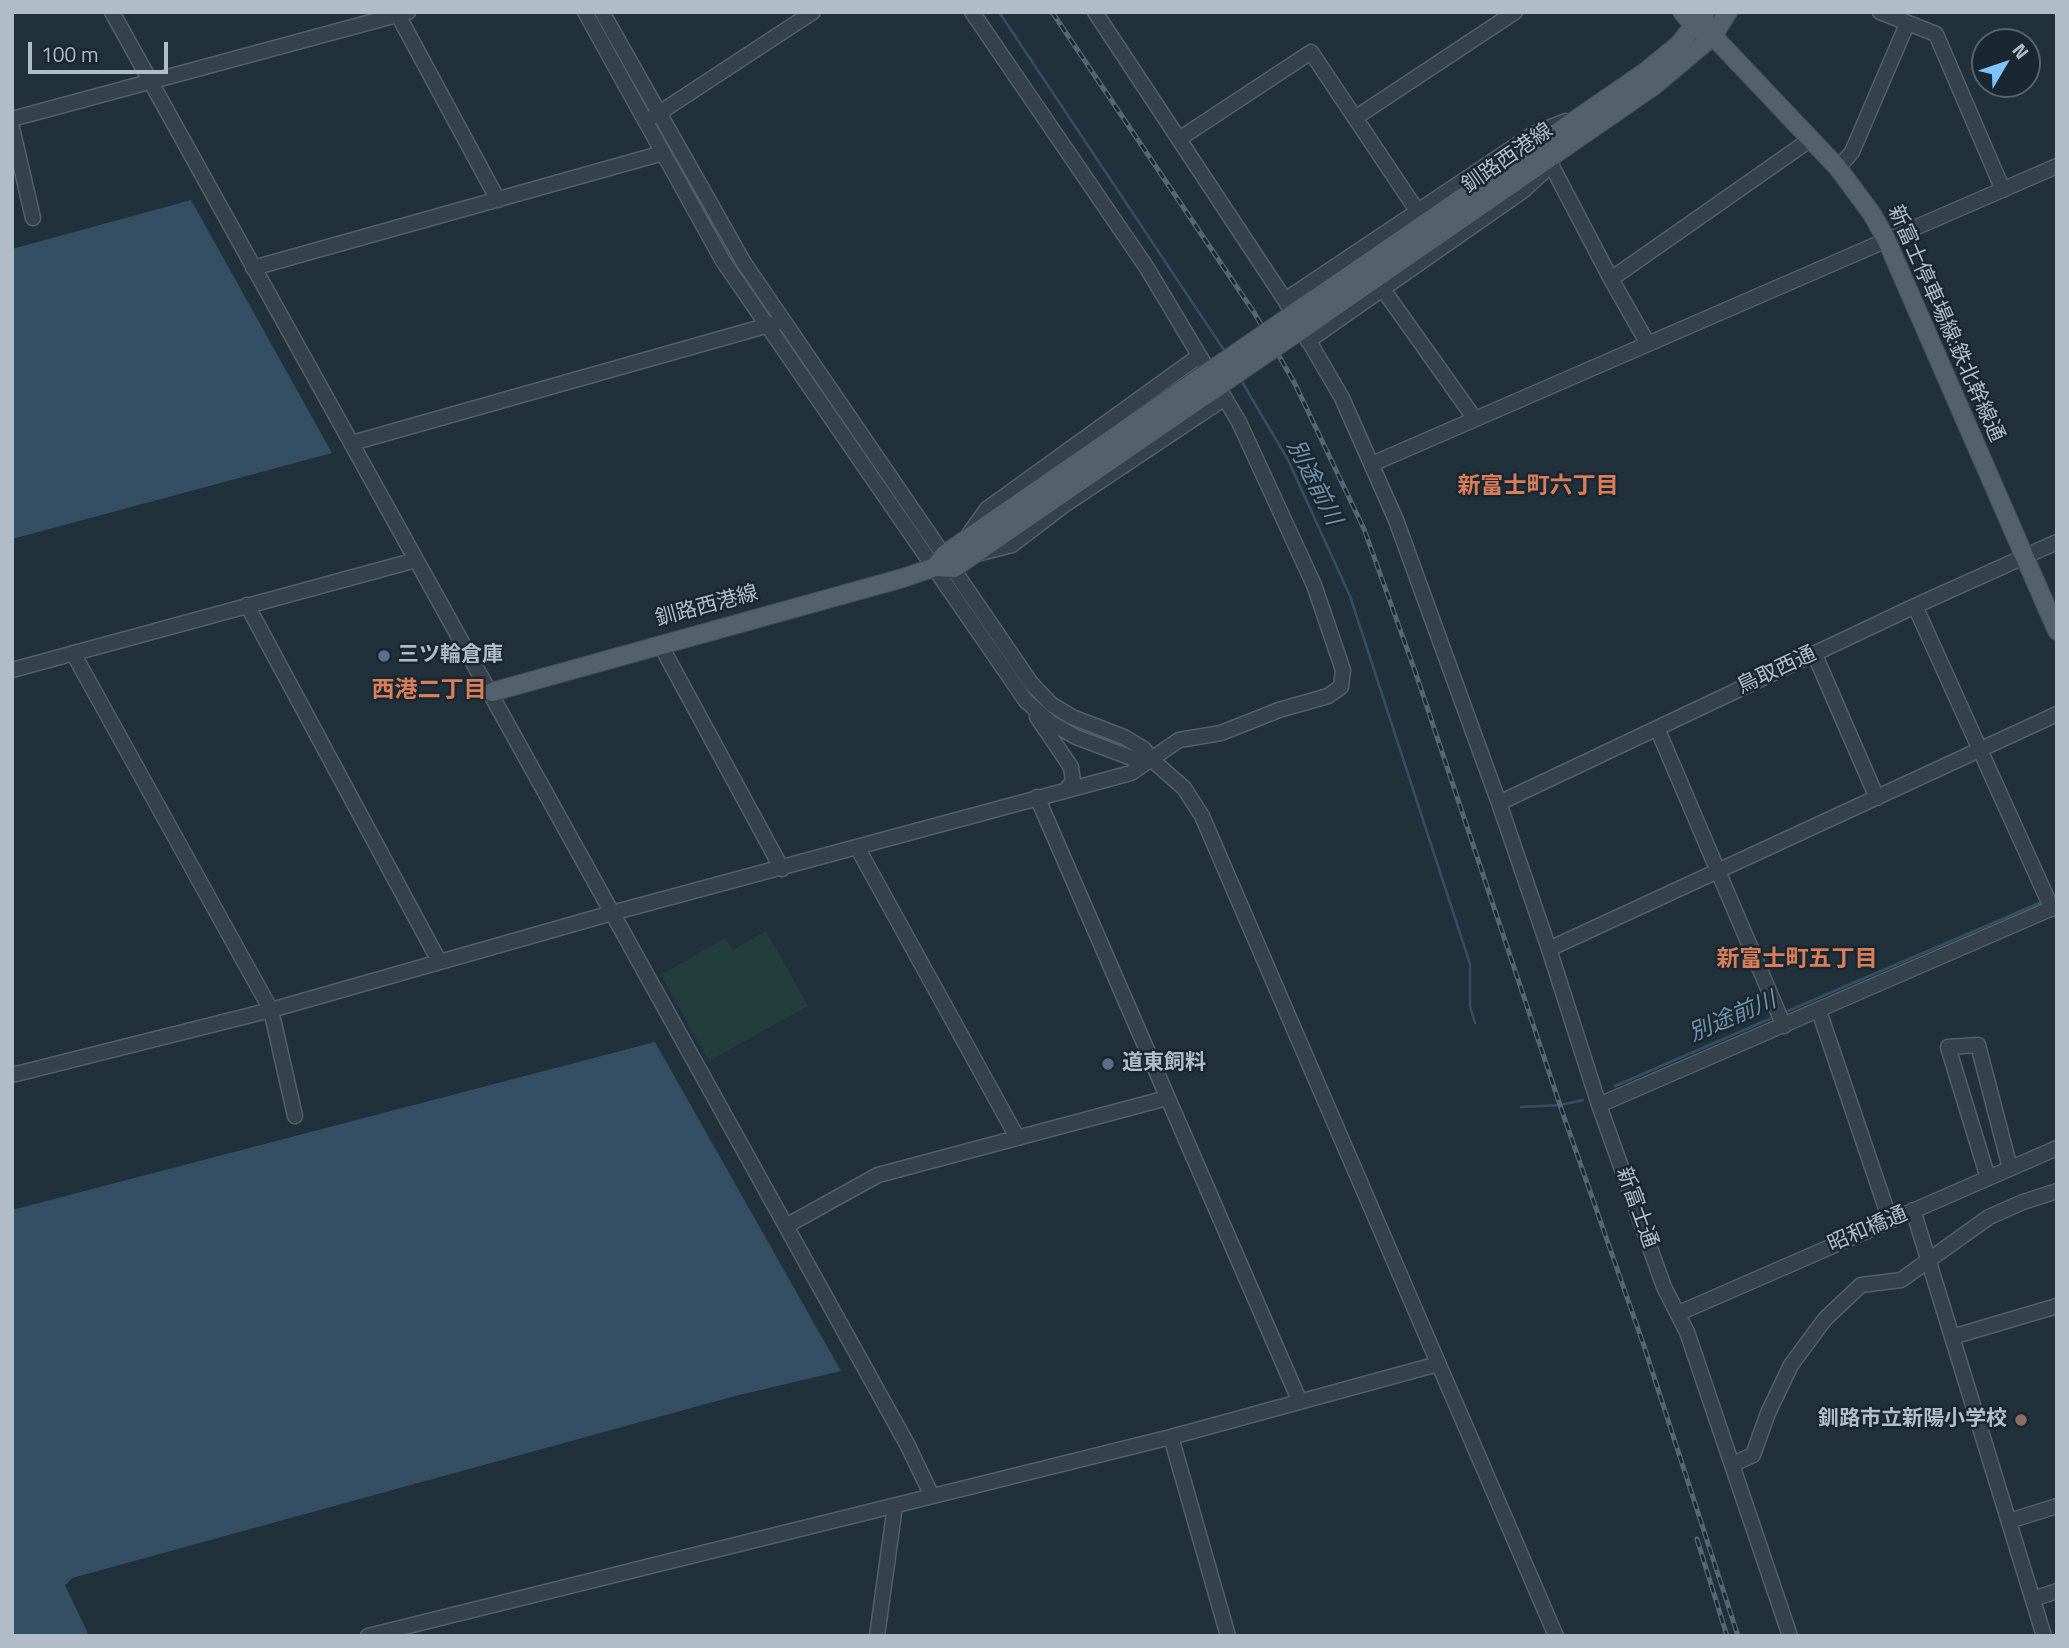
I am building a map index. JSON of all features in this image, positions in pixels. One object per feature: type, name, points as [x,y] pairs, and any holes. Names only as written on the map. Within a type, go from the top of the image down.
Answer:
[{"type":"main road","points":[[1682,12],[1701,17],[1713,36]]},
{"type":"main road","name":"釧路西港線","points":[[492,692],[903,578],[944,563],[1320,306],[1655,85],[1713,36],[1728,12]]},
{"type":"main road","name":"釧路西港線","points":[[1546,155],[1578,117],[1645,72],[1678,45],[1701,17]]},
{"type":"main road","name":"新富士停車場線:鉄北幹線通","points":[[1713,36],[1838,168],[1886,239],[2057,631]]},
{"type":"street","points":[[112,12],[492,692],[907,1444],[932,1496]]},
{"type":"street","points":[[585,12],[723,261],[875,484],[944,563],[1002,668],[1071,767],[1073,781],[1066,790]]},
{"type":"street","points":[[602,12],[744,263],[944,563],[1031,682],[1051,704],[1083,722],[1124,737],[1144,749],[1152,760],[1184,788],[1202,816],[1556,1636]]},
{"type":"street","points":[[645,120],[660,114],[813,12]]},
{"type":"street","points":[[12,1075],[271,1010],[612,913],[1131,773],[1179,740],[1222,733],[1279,710],[1328,696],[1341,687],[1343,670],[1314,584],[1239,422],[1147,268],[972,12]]},
{"type":"street","name":"新富士通","points":[[1095,12],[1285,300],[1342,398],[1372,464],[1406,545],[1499,803],[1599,1105],[1664,1287],[1679,1313],[1790,1636]]},
{"type":"street","points":[[1355,118],[1515,12]]},
{"type":"street","points":[[1880,12],[1936,34],[2003,190]]},
{"type":"street","points":[[12,119],[403,14],[498,200]]},
{"type":"street","points":[[1838,168],[1852,152],[1907,24]]},
{"type":"street","points":[[1179,139],[1311,52],[1418,212]]},
{"type":"street","points":[[1285,300],[1533,134],[1578,117]]},
{"type":"street","points":[[12,128],[33,218]]},
{"type":"street","points":[[1611,279],[1811,139]]},
{"type":"street","points":[[253,268],[663,153]]},
{"type":"street","points":[[1546,155],[1648,344]]},
{"type":"street","points":[[1308,341],[1524,190],[1546,155]]},
{"type":"street","points":[[1372,464],[2057,166]]},
{"type":"street","points":[[1382,288],[1475,419]]},
{"type":"street","points":[[352,443],[785,321]]},
{"type":"street","points":[[1199,356],[987,509],[969,548],[1012,545],[1063,506],[1225,398]]},
{"type":"street","name":"鳥取西通","points":[[1499,803],[1814,653],[2057,542]]},
{"type":"street","points":[[12,670],[416,560]]},
{"type":"street","points":[[247,605],[439,961]]},
{"type":"street","points":[[1599,1105],[2054,907],[1915,606]]},
{"type":"street","points":[[660,644],[782,869]]},
{"type":"street","points":[[73,653],[271,1010],[295,1116]]},
{"type":"street","points":[[1814,653],[1877,797]]},
{"type":"street","points":[[1033,709],[1076,737],[1137,760],[1152,760]]},
{"type":"street","points":[[1549,949],[2057,714]]},
{"type":"street","points":[[1657,728],[1784,1026]]},
{"type":"street","points":[[1037,797],[1300,1402]]},
{"type":"street","points":[[857,847],[1017,1138]]},
{"type":"street","points":[[1819,1011],[1890,1220]]},
{"type":"street","points":[[1987,1178],[1948,1047],[1978,1045],[2010,1168]]},
{"type":"street","points":[[786,1226],[878,1175],[1167,1098]]},
{"type":"street","name":"昭和橋通","points":[[1679,1313],[2057,1148]]},
{"type":"street","points":[[1733,1464],[1753,1455],[1768,1413],[1791,1365],[1825,1319],[1861,1285],[1901,1280],[1989,1217],[2023,1202],[2055,1196]]},
{"type":"street","points":[[1913,1210],[2044,1636]]},
{"type":"street","points":[[1952,1337],[2057,1306]]},
{"type":"street","points":[[368,1636],[1171,1437],[1438,1364]]},
{"type":"street","points":[[1171,1437],[1228,1636]]},
{"type":"street","points":[[877,1636],[895,1506]]},
{"type":"street","points":[[2008,1521],[2057,1506]]},
{"type":"street","points":[[2033,1599],[2057,1591]]},
{"type":"green space","points":[[766,931],[808,1006],[709,1061],[661,975],[725,938],[733,950]]},
{"type":"water","points":[[191,200],[332,453],[12,539],[12,249]]},
{"type":"water","points":[[655,1042],[841,1371],[735,1396],[72,1578],[65,1585],[89,1636],[12,1636],[12,1210]]},
{"type":"waterway","name":"別途前川","points":[[999,12],[1226,353]]},
{"type":"waterway","name":"別途前川","points":[[1241,380],[1288,460],[1350,596],[1470,964],[1470,1006],[1475,1023]]},
{"type":"waterway","name":"別途前川","points":[[1783,1013],[2044,901]]},
{"type":"waterway","name":"別途前川","points":[[1615,1086],[1774,1017]]},
{"type":"waterway","name":"別途前川","points":[[1521,1107],[1561,1105],[1583,1100]]},
{"type":"railway","points":[[1052,12],[1255,314],[1295,384],[1364,529],[1415,671],[1562,1111],[1644,1346],[1738,1636]]},
{"type":"railway","points":[[1697,1539],[1727,1636]]},
{"type":"place","name":"三ツ輪倉庫","points":[[384,656]]},
{"type":"place","name":"道東飼料","points":[[1108,1064]]},
{"type":"place","name":"釧路市立新陽小学校","points":[[2021,1420]]},
{"type":"district","name":"新富士町六丁目","points":[[1538,487]]},
{"type":"district","name":"西港二丁目","points":[[429,691]]},
{"type":"district","name":"新富士町五丁目","points":[[1797,960]]}]
